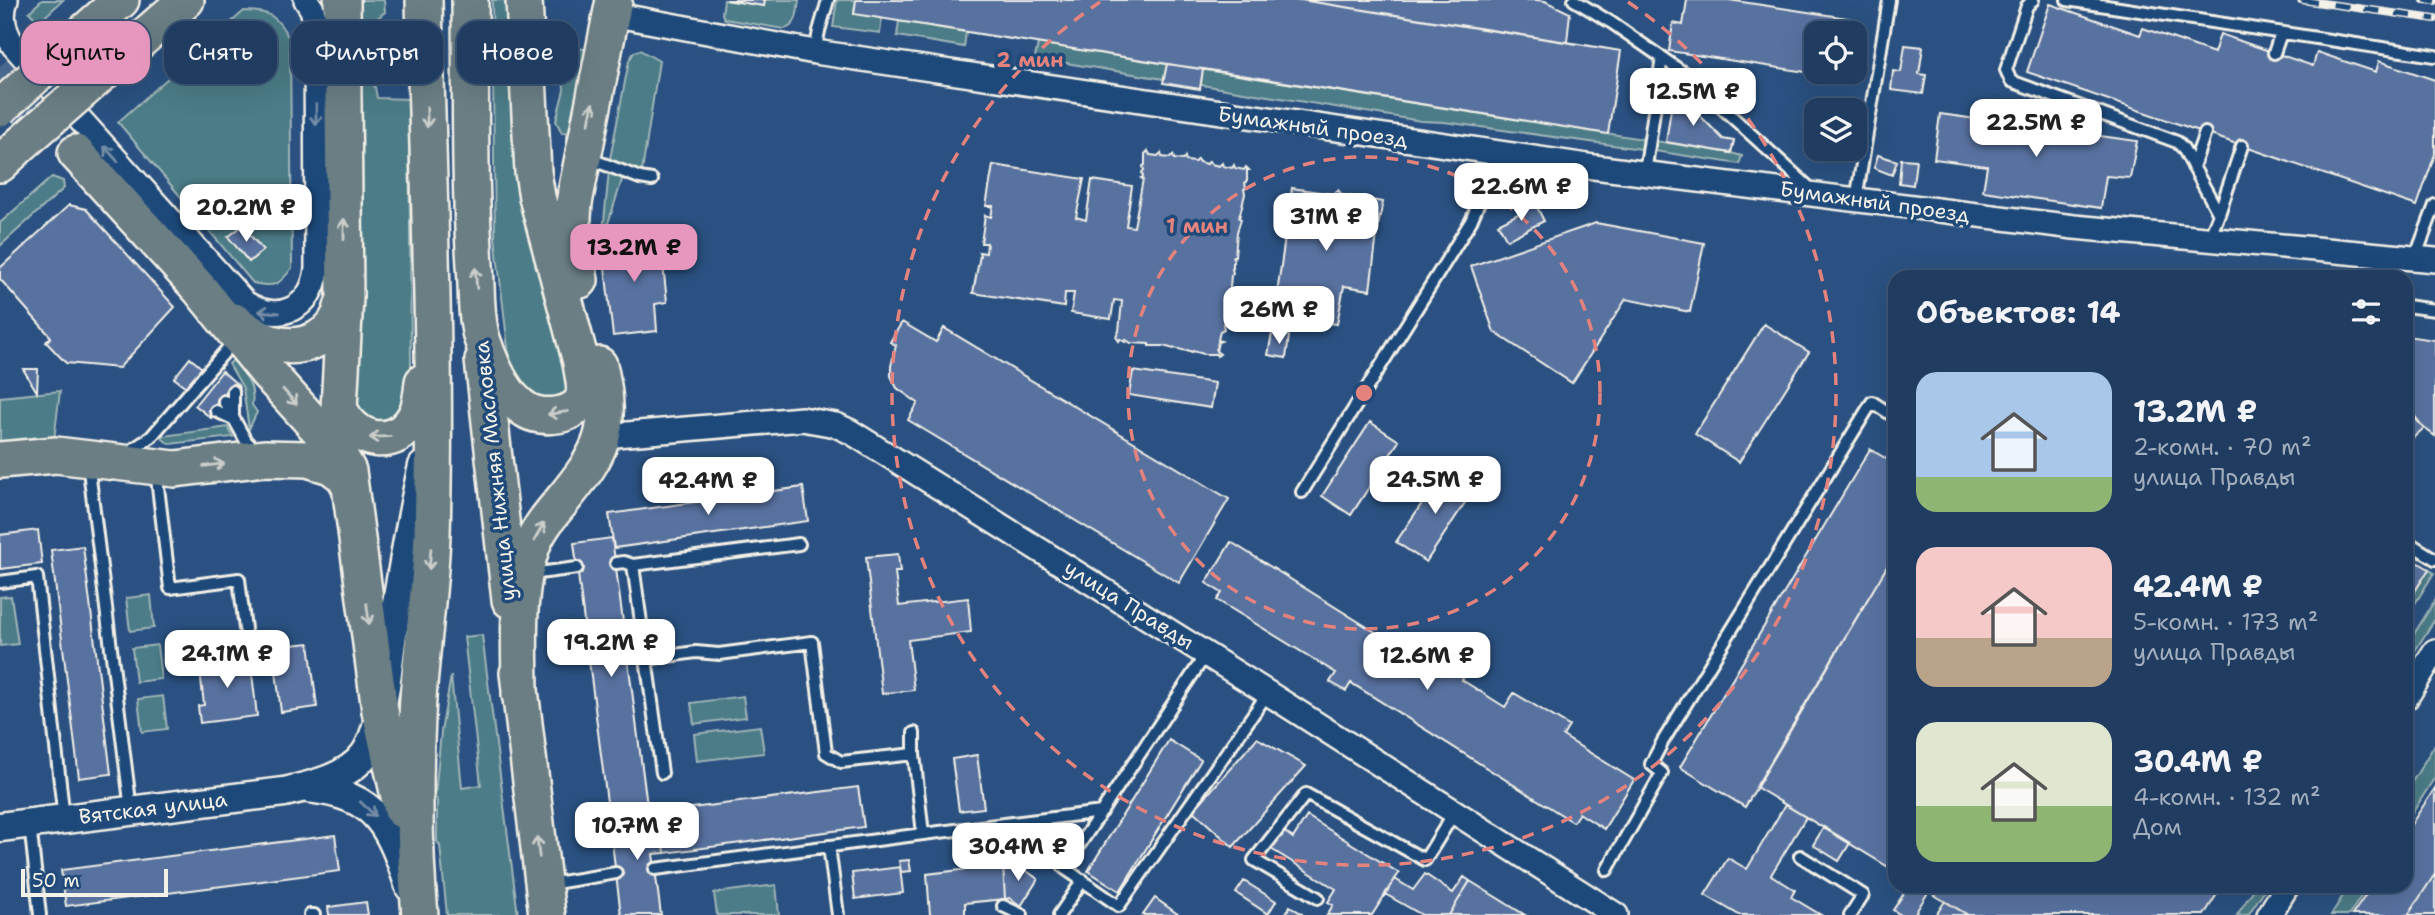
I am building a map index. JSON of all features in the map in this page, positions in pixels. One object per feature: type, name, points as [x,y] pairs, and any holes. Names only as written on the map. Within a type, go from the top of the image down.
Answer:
[{"type":"main road","points":[[0,107],[121,0]]},
{"type":"main road","points":[[150,32],[186,0]]},
{"type":"main road","points":[[150,32],[207,0]]},
{"type":"main road","points":[[342,0],[345,297],[339,408],[344,421],[352,429],[368,438],[381,439],[396,435],[407,428],[417,413],[432,320]]},
{"type":"main road","points":[[420,915],[416,875],[415,782],[418,698],[432,538],[434,422],[424,0]]},
{"type":"main road","points":[[470,0],[473,237],[479,318],[484,342],[498,376],[511,395],[526,410],[535,414],[553,415],[571,411],[583,400],[584,389],[581,362],[537,197],[533,172],[524,0]]},
{"type":"main road","points":[[540,0],[546,170],[556,223],[583,301]]},
{"type":"main road","points":[[520,695],[520,614],[532,546],[543,524],[579,481],[598,452],[604,436],[604,388],[583,301],[572,231],[574,203],[613,7]]},
{"type":"main road","points":[[10,155],[90,84]]},
{"type":"main road","points":[[84,142],[198,288],[334,446],[348,471],[380,711],[416,875]]},
{"type":"main road","points":[[198,288],[242,327],[266,341],[287,346],[312,342],[326,334],[338,320],[345,297]]},
{"type":"main road","name":"улица Нижняя Масловка","points":[[479,318],[545,900]]},
{"type":"main road","points":[[0,460],[55,455],[156,468],[200,467],[264,458],[308,459],[331,466],[344,475],[353,498]]},
{"type":"street","points":[[6,0],[2,16],[8,37],[84,142]]},
{"type":"street","points":[[0,48],[84,142],[244,303],[267,313],[280,313],[292,309],[310,293],[316,281],[317,269],[316,25],[312,9],[306,0]]},
{"type":"street","name":"Бумажный проезд","points":[[613,7],[815,52],[1496,154],[2061,226],[2425,259]]},
{"type":"street","name":"улица Правды","points":[[604,436],[784,419],[803,419],[836,425],[875,446],[1616,915]]},
{"type":"street","name":"Вятская улица","points":[[306,788],[338,775],[356,764],[371,743],[380,711],[409,526],[434,422]]},
{"type":"street","points":[[2413,687],[2435,651]]},
{"type":"street","name":"Вятская улица","points":[[0,827],[306,788],[344,793],[372,810],[385,827],[397,848],[420,915]]},
{"type":"street","points":[[2269,915],[2283,893]]},
{"type":"lane","points":[[815,52],[828,0]]},
{"type":"lane","points":[[1574,0],[1684,73],[1818,195]]},
{"type":"lane","points":[[1856,200],[1889,0]]},
{"type":"lane","points":[[2033,0],[2028,6],[2006,70],[2011,81],[2171,138],[2183,148],[2219,214]]},
{"type":"lane","points":[[2067,0],[2435,56]]},
{"type":"lane","points":[[2237,40],[2241,27]]},
{"type":"lane","points":[[2274,53],[2281,33]]},
{"type":"lane","points":[[1645,173],[1662,57]]},
{"type":"lane","points":[[2193,167],[2205,133]]},
{"type":"lane","points":[[2209,239],[2242,146]]},
{"type":"lane","points":[[1301,492],[1471,221],[1494,167],[1496,154]]},
{"type":"lane","points":[[583,156],[652,180]]},
{"type":"lane","points":[[2425,259],[2435,205]]},
{"type":"lane","points":[[2413,307],[2435,310]]},
{"type":"lane","points":[[131,810],[87,458],[119,457],[130,453],[151,437],[205,385],[238,336]]},
{"type":"lane","points":[[233,391],[233,419]]},
{"type":"lane","points":[[224,401],[246,441],[264,458]]},
{"type":"lane","points":[[1607,870],[1662,773],[1651,764],[1663,741],[1872,402],[1888,412]]},
{"type":"lane","points":[[216,411],[233,419]]},
{"type":"lane","points":[[156,468],[170,588],[239,579],[245,629]]},
{"type":"lane","points":[[616,563],[633,565],[799,544]]},
{"type":"lane","points":[[2413,545],[2435,559]]},
{"type":"lane","points":[[633,565],[662,773]]},
{"type":"lane","points":[[525,575],[577,568]]},
{"type":"lane","points":[[0,582],[37,578],[64,819]]},
{"type":"lane","points":[[646,659],[696,652],[719,654],[812,642],[827,753],[841,762],[914,754]]},
{"type":"lane","points":[[1206,654],[1064,868],[1119,906],[1268,693]]},
{"type":"lane","points":[[914,733],[923,834]]},
{"type":"lane","points":[[1318,898],[1254,860],[1307,794],[1425,860],[1454,813]]},
{"type":"lane","points":[[655,869],[1102,812]]},
{"type":"lane","points":[[30,824],[39,915]]},
{"type":"lane","points":[[830,846],[838,915]]},
{"type":"lane","points":[[1800,856],[1863,895],[1850,915]]},
{"type":"lane","points":[[545,900],[616,873]]},
{"type":"lane","points":[[1059,915],[1083,880]]},
{"type":"lane","points":[[1003,906],[1021,915]]},
{"type":"green space","points":[[42,0],[63,0],[40,21],[29,12]]},
{"type":"green space","points":[[360,0],[384,0],[385,12],[375,20],[359,20]]},
{"type":"green space","points":[[492,0],[513,0],[517,21],[492,21]]},
{"type":"green space","points":[[724,0],[764,6],[765,0],[799,0],[794,22],[784,29],[725,19],[722,14]]},
{"type":"green space","points":[[837,0],[856,0],[854,14],[882,18],[880,33],[833,27]]},
{"type":"green space","points":[[244,11],[261,12],[277,20],[290,40],[292,268],[280,282],[272,285],[253,283],[118,122],[164,81],[164,84],[277,84],[277,21],[233,21]]},
{"type":"green space","points":[[899,21],[966,32],[964,47],[897,36]]},
{"type":"green space","points":[[1038,43],[1167,64],[1164,79],[1035,58]]},
{"type":"green space","points":[[578,48],[592,50],[570,140],[566,139],[566,132],[562,133],[556,121],[564,84],[578,84]]},
{"type":"green space","points":[[640,50],[659,61],[642,172],[610,159],[629,61],[634,52]]},
{"type":"green space","points":[[1203,69],[1643,139],[1641,149],[1421,121],[1201,85]]},
{"type":"green space","points":[[360,84],[373,84],[377,98],[409,99],[411,400],[405,416],[365,426],[348,390]]},
{"type":"green space","points":[[493,84],[527,84],[577,379],[560,402],[525,394],[510,365],[495,237]]},
{"type":"green space","points":[[1655,141],[1742,156],[1739,164],[1654,151]]},
{"type":"green space","points":[[609,171],[623,177],[602,242]]},
{"type":"green space","points":[[52,177],[63,181],[64,188],[0,246],[0,223]]},
{"type":"green space","points":[[233,360],[248,381],[252,392],[252,405],[257,412],[249,429],[243,388],[229,364]]},
{"type":"green space","points":[[60,391],[54,440],[0,446],[0,397]]},
{"type":"green space","points":[[228,427],[233,437],[169,444],[163,439],[163,436]]},
{"type":"green space","points":[[2429,569],[2434,573],[2413,607],[2413,594]]},
{"type":"green space","points":[[151,595],[154,628],[130,631],[126,598]]},
{"type":"green space","points":[[11,596],[18,644],[0,646],[0,597]]},
{"type":"green space","points":[[2435,600],[2435,619],[2413,654],[2413,636]]},
{"type":"green space","points":[[482,635],[518,915],[447,915],[440,846],[437,841],[435,796],[441,732],[451,676],[462,788],[481,785],[464,637]]},
{"type":"green space","points":[[157,645],[161,679],[136,682],[132,648]]},
{"type":"green space","points":[[163,696],[167,729],[142,732],[138,699]]},
{"type":"green space","points":[[743,696],[746,717],[694,724],[691,703]]},
{"type":"green space","points":[[760,726],[764,753],[697,761],[694,734]]},
{"type":"green space","points":[[2435,744],[2435,777],[2413,812],[2413,780]]},
{"type":"green space","points":[[776,885],[779,915],[717,915],[714,893]]},
{"type":"green space","points":[[2251,893],[2262,893],[2248,915],[2237,915]]},
{"type":"green space","points":[[2345,893],[2363,893],[2349,915],[2331,915]]},
{"type":"building","points":[[726,0],[765,0],[764,6]]},
{"type":"building","points":[[856,0],[1537,0],[1570,13],[1567,42],[1621,51],[1608,134],[1203,69],[1200,89],[1163,83],[1167,64],[854,14]]},
{"type":"building","points":[[856,0],[1301,0],[1621,51],[1608,134],[854,14]]},
{"type":"building","points":[[1301,0],[1537,0],[1570,13],[1567,42]]},
{"type":"building","points":[[1687,0],[1729,0],[1854,19],[1804,21],[1804,72],[1669,51],[1673,23],[1683,25]]},
{"type":"building","points":[[2050,4],[2140,35],[2143,28],[2214,53],[2220,34],[2313,66],[2317,52],[2376,72],[2379,61],[2435,80],[2435,154],[2417,206],[2027,72]]},
{"type":"building","points":[[1905,45],[1923,47],[1919,74],[1926,75],[1923,94],[1891,90],[1893,71],[1901,72]]},
{"type":"building","points":[[1167,64],[1203,69],[1200,89],[1163,83]]},
{"type":"building","points":[[1674,89],[1723,139],[1734,141],[1731,153],[1666,142]]},
{"type":"building","points":[[1940,114],[2137,141],[2130,178],[2106,176],[2101,208],[1983,191],[1987,166],[1934,159]]},
{"type":"building","points":[[1148,151],[1150,155],[1158,156],[1161,153],[1162,157],[1170,158],[1173,155],[1174,159],[1183,160],[1185,157],[1186,161],[1195,162],[1197,159],[1207,164],[1209,161],[1219,166],[1222,163],[1223,166],[1232,168],[1234,165],[1235,168],[1244,170],[1246,167],[1249,170],[1233,256],[1233,274],[1224,329],[1220,331],[1218,340],[1221,341],[1218,342],[1216,351],[1220,354],[1217,356],[1120,339],[1119,341],[1116,337],[1122,301],[1114,300],[1111,319],[1071,313],[1074,293],[1065,293],[1064,307],[973,293],[979,252],[986,253],[987,243],[981,243],[985,215],[991,217],[993,206],[986,206],[993,165],[1084,179],[1076,217],[1086,220],[1092,180],[1132,186],[1126,226],[1134,227],[1145,154]]},
{"type":"building","points":[[1878,155],[1897,161],[1892,175],[1874,168]]},
{"type":"building","points":[[1901,159],[1916,160],[1913,185],[1899,183]]},
{"type":"building","points":[[1292,188],[1333,194],[1338,190],[1342,195],[1383,202],[1370,290],[1344,286],[1337,324],[1274,315]]},
{"type":"building","points":[[69,205],[86,209],[175,307],[119,368],[66,363],[46,342],[51,337],[0,279],[0,268]]},
{"type":"building","points":[[1536,205],[1544,221],[1507,240],[1498,224]]},
{"type":"building","points":[[1596,223],[1704,243],[1690,312],[1626,299],[1572,383],[1494,332],[1471,266]]},
{"type":"building","points":[[242,226],[263,250],[249,262],[228,237]]},
{"type":"building","points":[[660,236],[667,302],[655,304],[657,331],[613,336],[602,242]]},
{"type":"building","points":[[902,322],[936,342],[944,328],[1229,499],[1179,583],[908,420],[918,403],[897,388],[891,376],[896,345],[890,342]]},
{"type":"building","points":[[1764,324],[1809,352],[1739,462],[1695,434]]},
{"type":"building","points":[[1272,333],[1289,336],[1286,358],[1268,355]]},
{"type":"building","points":[[2413,337],[2435,340],[2435,436],[2424,428],[2413,414]]},
{"type":"building","points":[[190,358],[202,368],[186,387],[174,378]]},
{"type":"building","points":[[23,369],[38,369],[37,392]]},
{"type":"building","points":[[222,371],[238,385],[211,418],[195,405]]},
{"type":"building","points":[[1133,371],[1215,383],[1211,408],[1129,395]]},
{"type":"building","points":[[2413,416],[2424,428],[2413,438]]},
{"type":"building","points":[[1370,422],[1399,441],[1351,515],[1322,496]]},
{"type":"building","points":[[1870,449],[1888,460],[1888,565],[1745,807],[1680,767]]},
{"type":"building","points":[[1445,469],[1474,489],[1426,562],[1396,542]]},
{"type":"building","points":[[803,487],[808,521],[614,548],[609,514]]},
{"type":"building","points":[[38,530],[42,564],[0,569],[0,535]]},
{"type":"building","points":[[612,538],[648,813],[609,818],[574,543]]},
{"type":"building","points":[[1231,542],[1428,665],[1441,645],[1472,664],[1462,680],[1505,707],[1514,693],[1569,726],[1563,736],[1634,780],[1604,829],[1579,813],[1573,822],[1351,683],[1346,691],[1330,682],[1336,673],[1217,600],[1222,593],[1206,583]]},
{"type":"building","points":[[83,546],[111,774],[79,778],[51,550]]},
{"type":"building","points":[[898,554],[900,572],[895,572],[899,606],[968,598],[971,632],[908,640],[914,690],[882,694],[866,557]]},
{"type":"building","points":[[2413,559],[2429,569],[2413,594]]},
{"type":"building","points":[[1888,565],[1888,867],[1756,787]]},
{"type":"building","points":[[309,643],[317,707],[281,712],[273,647]]},
{"type":"building","points":[[250,656],[257,716],[200,723],[198,706],[204,705],[199,662]]},
{"type":"building","points":[[1257,738],[1306,766],[1233,847],[1193,811]]},
{"type":"building","points":[[1169,740],[1201,760],[1120,891],[1088,871]]},
{"type":"building","points":[[977,755],[984,808],[959,811],[952,759]]},
{"type":"building","points":[[858,787],[864,827],[665,853],[660,812]]},
{"type":"building","points":[[2435,788],[2435,874],[2408,915],[2352,915],[2367,893],[2413,893],[2413,821]]},
{"type":"building","points":[[1785,805],[1806,817],[1771,875],[1795,890],[1791,897],[1821,915],[1739,915],[1705,895],[1728,858],[1747,869]]},
{"type":"building","points":[[660,812],[665,853],[653,854],[661,915],[621,915],[609,818]]},
{"type":"building","points":[[1307,816],[1399,873],[1372,915],[1327,915],[1333,905],[1328,902],[1336,889],[1271,849],[1282,830],[1293,838]]},
{"type":"building","points":[[1824,827],[1850,843],[1839,861],[1813,845]]},
{"type":"building","points":[[335,835],[340,871],[66,906],[61,870]]},
{"type":"building","points":[[909,860],[911,871],[901,872],[899,861]]},
{"type":"building","points":[[1017,864],[1038,879],[1021,906],[1010,898],[1005,899],[1003,865]]},
{"type":"building","points":[[1003,865],[1005,899],[965,903],[965,915],[930,915],[927,874]]},
{"type":"building","points":[[900,867],[903,893],[855,899],[852,873]]},
{"type":"building","points":[[1425,874],[1453,893],[1464,877],[1470,881],[1449,915],[1422,915],[1385,894],[1395,879],[1413,890]]},
{"type":"building","points":[[2435,874],[2435,915],[2408,915]]},
{"type":"building","points":[[1244,881],[1276,901],[1268,914],[1236,893]]},
{"type":"building","points":[[1470,881],[1525,915],[1449,915]]},
{"type":"building","points":[[1904,893],[1928,893],[1914,915],[1901,915],[1893,910]]},
{"type":"building","points":[[1931,893],[2218,893],[2204,915],[1968,915]]},
{"type":"building","points":[[1155,898],[1179,915],[1143,915]]},
{"type":"building","points":[[1945,901],[1968,915],[1936,915]]},
{"type":"building","points":[[366,902],[368,915],[329,915],[328,907]]},
{"type":"building","points":[[1290,906],[1302,914],[1285,915]]},
{"type":"tunnel","points":[[0,66],[76,153]]},
{"type":"railway","points":[[2301,0],[2435,19]]},
{"type":"railway","points":[[2424,0],[2435,1]]}]
